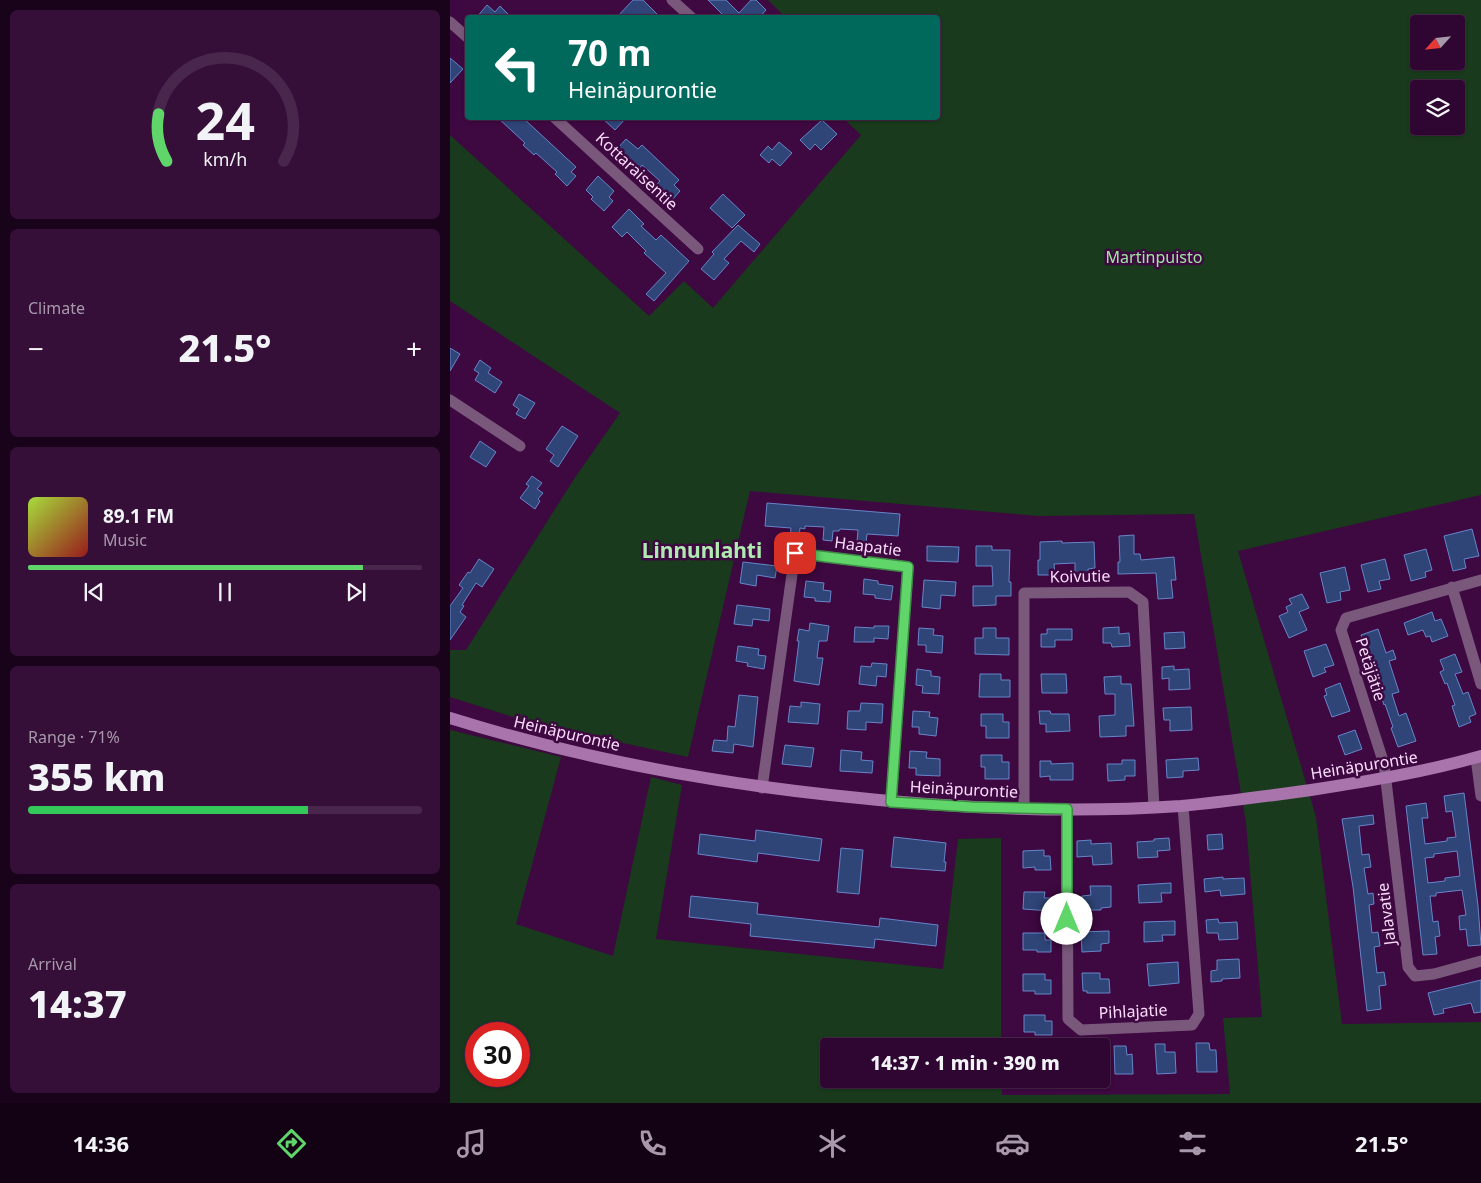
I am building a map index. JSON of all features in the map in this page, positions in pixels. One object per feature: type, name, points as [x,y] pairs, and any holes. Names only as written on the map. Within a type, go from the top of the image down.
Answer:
[{"type":"street","points":[[672,0],[689,15]]},
{"type":"street","points":[[450,22],[465,35]]},
{"type":"street","name":"Kottaraisentie","points":[[557,120],[698,249]]},
{"type":"street","points":[[450,400],[520,446]]},
{"type":"street","name":"Haapatie","points":[[762,788],[795,553],[908,567],[891,802]]},
{"type":"street","name":"Petäjätie","points":[[1386,779],[1384,764],[1341,630],[1346,618],[1481,580]]},
{"type":"street","points":[[1452,587],[1481,684]]},
{"type":"street","name":"Koivutie","points":[[1024,809],[1024,594],[1129,592],[1143,602],[1154,807]]},
{"type":"street","name":"Heinäpurontie","points":[[450,718],[513,738],[581,754],[762,788],[891,802],[1024,809],[1182,806],[1255,798],[1386,779],[1431,770],[1478,757]]},
{"type":"street","points":[[1478,757],[1481,796]]},
{"type":"street","name":"Jalavatie","points":[[1386,779],[1408,967],[1415,976],[1434,974],[1481,961]]},
{"type":"street","name":"Pihlajatie","points":[[1067,809],[1068,1018],[1081,1030],[1192,1024],[1199,1014],[1182,806]]},
{"type":"green space","name":"Martinpuisto","points":[[768,0],[1481,0],[1481,495],[1238,551],[1316,817],[1342,1024],[1481,1022],[1481,1103],[450,1103],[450,730],[561,757],[516,924],[613,956],[651,777],[682,785],[656,939],[943,969],[958,839],[1001,838],[1001,1038],[820,1038],[820,1088],[1002,1088],[1002,1095],[1230,1094],[1223,1018],[1262,1017],[1246,823],[1194,514],[1038,516],[750,491],[688,757],[535,724],[450,697],[450,650],[466,650],[574,479],[620,413],[450,301],[450,135],[649,316],[684,281],[713,308],[861,135],[845,120],[940,120],[940,15],[783,15]]},
{"type":"building","points":[[633,0],[643,0],[658,15],[619,15]]},
{"type":"building","points":[[708,0],[726,0],[739,13],[751,0],[756,0],[766,10],[762,15],[723,15]]},
{"type":"building","points":[[487,5],[495,12],[500,6],[509,15],[479,15]]},
{"type":"building","points":[[450,58],[463,69],[450,83]]},
{"type":"building","points":[[500,120],[525,120],[576,167],[571,172],[576,176],[567,186],[555,174],[557,172],[536,153],[534,155],[523,145],[525,143]]},
{"type":"building","points":[[604,120],[624,120],[615,130]]},
{"type":"building","points":[[822,120],[837,134],[821,150],[815,144],[810,150],[800,140]]},
{"type":"building","points":[[626,139],[638,149],[642,145],[679,180],[674,185],[680,191],[673,199],[657,184],[660,181],[642,165],[639,169],[617,149]]},
{"type":"building","points":[[779,142],[792,153],[780,166],[772,159],[769,163],[760,155],[768,146],[772,150]]},
{"type":"building","points":[[598,176],[614,191],[609,197],[613,201],[604,211],[591,199],[593,197],[586,190]]},
{"type":"building","points":[[723,194],[745,215],[732,228],[710,208]]},
{"type":"building","points":[[629,209],[644,224],[641,226],[656,240],[661,235],[689,261],[654,301],[646,294],[666,273],[644,253],[646,251],[627,232],[622,237],[612,227]]},
{"type":"building","points":[[738,225],[760,244],[754,252],[741,241],[724,259],[729,263],[714,280],[701,269],[714,254],[712,252]]},
{"type":"building","points":[[450,348],[460,354],[450,371]]},
{"type":"building","points":[[480,360],[491,368],[488,373],[502,382],[495,393],[475,380],[479,373],[474,370]]},
{"type":"building","points":[[519,394],[535,403],[525,419],[516,414],[519,409],[513,405]]},
{"type":"building","points":[[562,426],[578,436],[558,467],[550,461],[554,455],[546,449]]},
{"type":"building","points":[[480,441],[496,452],[486,467],[470,457]]},
{"type":"building","points":[[532,476],[542,483],[537,489],[543,493],[538,499],[540,501],[535,509],[520,498],[529,486],[526,484]]},
{"type":"building","points":[[767,503],[900,514],[898,536],[867,534],[866,543],[857,542],[858,530],[840,529],[839,531],[833,531],[832,541],[823,540],[824,527],[805,526],[805,529],[800,528],[799,538],[790,537],[791,528],[765,526]]},
{"type":"building","points":[[1472,529],[1479,556],[1464,559],[1466,568],[1453,571],[1444,536]]},
{"type":"building","points":[[1134,535],[1134,554],[1140,554],[1141,560],[1174,557],[1176,580],[1171,580],[1173,598],[1158,599],[1156,573],[1118,574],[1118,562],[1120,562],[1119,536]]},
{"type":"building","points":[[1062,541],[1062,543],[1094,542],[1095,568],[1088,569],[1088,574],[1075,575],[1075,563],[1054,564],[1055,575],[1038,575],[1040,542]]},
{"type":"building","points":[[927,546],[959,547],[958,562],[927,561]]},
{"type":"building","points":[[976,546],[992,546],[992,550],[1010,550],[1009,582],[1011,582],[1011,596],[996,596],[996,605],[973,606],[973,586],[993,586],[992,566],[976,566]]},
{"type":"building","points":[[1426,549],[1432,570],[1425,572],[1426,577],[1411,581],[1404,555]]},
{"type":"building","points":[[479,559],[494,569],[482,587],[476,583],[462,605],[464,606],[460,612],[466,617],[450,640],[450,606],[463,588],[459,585]]},
{"type":"building","points":[[1385,559],[1390,579],[1379,581],[1381,589],[1368,592],[1361,565]]},
{"type":"building","points":[[743,562],[777,566],[775,578],[757,575],[756,586],[740,583]]},
{"type":"building","points":[[1345,567],[1350,590],[1340,592],[1341,600],[1327,603],[1320,573]]},
{"type":"building","points":[[864,579],[878,581],[878,584],[893,586],[891,600],[875,598],[875,595],[863,594]]},
{"type":"building","points":[[924,580],[956,582],[955,596],[941,595],[940,609],[922,607]]},
{"type":"building","points":[[806,581],[824,583],[823,590],[831,591],[830,602],[815,601],[815,598],[804,597]]},
{"type":"building","points":[[1302,594],[1309,608],[1299,612],[1307,630],[1289,638],[1279,616],[1288,612],[1286,607],[1292,604],[1289,599]]},
{"type":"building","points":[[737,605],[770,609],[769,621],[753,619],[752,626],[734,624]]},
{"type":"building","points":[[1432,612],[1435,621],[1441,619],[1448,636],[1432,642],[1430,636],[1426,637],[1423,630],[1408,635],[1404,623]]},
{"type":"building","points":[[810,623],[829,626],[827,641],[819,641],[817,658],[823,658],[819,685],[794,681],[799,629],[809,631]]},
{"type":"building","points":[[874,626],[889,626],[888,639],[874,638],[874,642],[854,642],[855,627],[874,628]]},
{"type":"building","points":[[1119,627],[1119,634],[1129,633],[1130,646],[1112,647],[1111,643],[1103,643],[1103,628]]},
{"type":"building","points":[[919,628],[934,629],[933,635],[943,636],[942,653],[926,652],[926,645],[918,645]]},
{"type":"building","points":[[983,628],[996,628],[996,638],[1009,638],[1009,655],[975,654],[975,638],[983,638]]},
{"type":"building","points":[[1047,629],[1072,629],[1072,640],[1055,640],[1055,647],[1041,647],[1041,634],[1047,634]]},
{"type":"building","points":[[1378,629],[1386,653],[1393,650],[1396,659],[1389,661],[1399,692],[1392,694],[1399,716],[1406,713],[1416,741],[1398,747],[1391,728],[1393,727],[1361,635]]},
{"type":"building","points":[[1184,632],[1185,648],[1165,649],[1164,633]]},
{"type":"building","points":[[1326,644],[1334,665],[1324,668],[1326,672],[1313,677],[1304,651]]},
{"type":"building","points":[[738,646],[759,649],[758,655],[766,656],[764,669],[747,666],[748,663],[736,661]]},
{"type":"building","points":[[1455,654],[1462,672],[1455,674],[1463,694],[1468,692],[1476,714],[1469,717],[1471,722],[1459,727],[1452,706],[1455,705],[1447,683],[1445,684],[1440,672],[1444,670],[1440,660]]},
{"type":"building","points":[[872,663],[887,664],[886,677],[877,676],[876,686],[859,684],[861,666],[871,667]]},
{"type":"building","points":[[1174,666],[1174,670],[1189,669],[1190,689],[1169,690],[1169,678],[1162,679],[1162,667]]},
{"type":"building","points":[[917,669],[931,671],[931,676],[940,677],[939,694],[922,693],[923,686],[916,685]]},
{"type":"building","points":[[980,674],[1001,674],[1001,680],[1010,680],[1010,697],[979,697]]},
{"type":"building","points":[[1041,674],[1066,674],[1067,693],[1042,693]]},
{"type":"building","points":[[1121,676],[1121,684],[1131,684],[1134,726],[1126,726],[1126,736],[1100,737],[1099,716],[1115,715],[1115,694],[1105,694],[1104,677]]},
{"type":"building","points":[[1340,683],[1350,711],[1332,717],[1324,696],[1327,695],[1325,689]]},
{"type":"building","points":[[739,695],[758,697],[753,747],[734,744],[733,753],[712,751],[714,740],[727,741],[728,726],[735,727]]},
{"type":"building","points":[[801,702],[820,704],[818,724],[788,722],[790,706],[801,707]]},
{"type":"building","points":[[861,703],[883,704],[882,723],[866,722],[866,730],[847,729],[848,711],[860,711]]},
{"type":"building","points":[[1191,707],[1192,730],[1170,731],[1170,720],[1164,720],[1163,708]]},
{"type":"building","points":[[913,711],[930,712],[929,717],[938,718],[936,736],[919,734],[919,727],[912,727]]},
{"type":"building","points":[[1039,711],[1050,711],[1051,714],[1069,714],[1070,731],[1046,732],[1046,724],[1040,724]]},
{"type":"building","points":[[981,714],[1003,714],[1003,722],[1009,722],[1009,738],[986,738],[986,726],[981,726]]},
{"type":"building","points":[[1355,730],[1362,749],[1345,755],[1338,736]]},
{"type":"building","points":[[785,745],[814,748],[811,767],[782,764]]},
{"type":"building","points":[[841,750],[862,752],[861,760],[873,761],[872,773],[840,771]]},
{"type":"building","points":[[910,751],[927,752],[926,758],[940,759],[940,776],[916,775],[916,768],[909,768]]},
{"type":"building","points":[[981,755],[1002,755],[1002,762],[1009,762],[1009,779],[985,779],[985,767],[981,767]]},
{"type":"building","points":[[1198,758],[1199,770],[1183,771],[1183,777],[1167,778],[1166,760]]},
{"type":"building","points":[[1122,760],[1135,760],[1135,776],[1125,776],[1125,780],[1108,781],[1107,764],[1122,764]]},
{"type":"building","points":[[1040,761],[1051,761],[1051,764],[1073,763],[1073,780],[1050,780],[1050,776],[1040,777]]},
{"type":"building","points":[[1464,793],[1481,945],[1468,946],[1466,929],[1460,930],[1459,916],[1466,915],[1462,890],[1436,893],[1436,896],[1430,896],[1433,922],[1438,921],[1440,936],[1435,937],[1437,954],[1423,955],[1406,806],[1426,803],[1428,818],[1422,818],[1425,844],[1447,841],[1447,838],[1456,837],[1452,811],[1446,812],[1444,796]],"holes":[[[1457,851],[1460,876],[1445,878],[1445,881],[1428,883],[1425,858],[1434,857],[1434,854]]]},
{"type":"building","points":[[1373,815],[1374,824],[1359,826],[1362,855],[1369,854],[1371,867],[1364,868],[1368,894],[1373,893],[1374,904],[1369,905],[1372,933],[1378,932],[1380,946],[1374,947],[1377,973],[1384,972],[1386,985],[1379,986],[1381,1009],[1367,1011],[1353,887],[1342,819]]},
{"type":"building","points":[[756,830],[822,839],[819,861],[758,853],[757,862],[698,854],[700,834],[755,841]]},
{"type":"building","points":[[1222,834],[1223,849],[1208,850],[1207,835]]},
{"type":"building","points":[[894,837],[946,843],[945,871],[891,867]]},
{"type":"building","points":[[1169,838],[1170,850],[1157,851],[1158,857],[1138,858],[1137,842]]},
{"type":"building","points":[[1091,840],[1091,844],[1111,843],[1112,864],[1093,865],[1092,856],[1077,857],[1077,841]]},
{"type":"building","points":[[841,848],[863,850],[859,894],[837,892]]},
{"type":"building","points":[[1044,850],[1044,856],[1050,856],[1051,870],[1035,870],[1035,867],[1023,868],[1023,851]]},
{"type":"building","points":[[1223,877],[1223,879],[1244,878],[1245,894],[1221,896],[1220,890],[1205,892],[1204,879]]},
{"type":"building","points":[[1171,883],[1171,893],[1161,893],[1162,902],[1139,903],[1138,885]]},
{"type":"building","points":[[1090,886],[1111,886],[1111,907],[1101,908],[1101,910],[1082,910],[1082,896],[1091,895]]},
{"type":"building","points":[[1024,892],[1045,892],[1044,898],[1051,898],[1051,911],[1023,909]]},
{"type":"building","points":[[691,896],[758,903],[757,914],[879,927],[880,918],[938,925],[936,946],[875,939],[874,948],[750,936],[751,924],[689,917]]},
{"type":"building","points":[[1218,919],[1219,923],[1237,922],[1238,939],[1219,940],[1218,933],[1207,933],[1206,920]]},
{"type":"building","points":[[1175,921],[1175,935],[1162,935],[1163,941],[1144,942],[1144,922]]},
{"type":"building","points":[[1109,931],[1109,943],[1101,944],[1101,951],[1082,952],[1081,932]]},
{"type":"building","points":[[1023,933],[1045,933],[1045,940],[1051,940],[1051,952],[1023,950]]},
{"type":"building","points":[[1239,959],[1240,978],[1211,982],[1211,971],[1217,970],[1217,960]]},
{"type":"building","points":[[1178,962],[1179,983],[1149,986],[1147,964]]},
{"type":"building","points":[[1082,973],[1100,973],[1100,979],[1109,979],[1110,993],[1087,993],[1087,991],[1083,991]]},
{"type":"building","points":[[1023,974],[1045,974],[1045,980],[1051,980],[1051,994],[1035,994],[1035,991],[1023,991]]},
{"type":"building","points":[[1481,980],[1481,1012],[1474,1013],[1471,1003],[1443,1009],[1444,1013],[1434,1015],[1428,993]]},
{"type":"building","points":[[1024,1015],[1045,1015],[1045,1021],[1052,1021],[1052,1035],[1035,1035],[1035,1032],[1024,1032]]},
{"type":"building","points":[[1196,1043],[1209,1043],[1210,1050],[1216,1050],[1217,1072],[1197,1072]]},
{"type":"building","points":[[1155,1044],[1165,1044],[1165,1052],[1175,1052],[1176,1073],[1157,1074]]},
{"type":"building","points":[[1114,1046],[1126,1046],[1127,1055],[1132,1054],[1133,1074],[1115,1074]]},
{"type":"district","name":"Linnunlahti","points":[[702,551]]},
{"type":"route","points":[[795,553],[908,567],[891,802],[972,807],[1067,809],[1067,919]]}]
